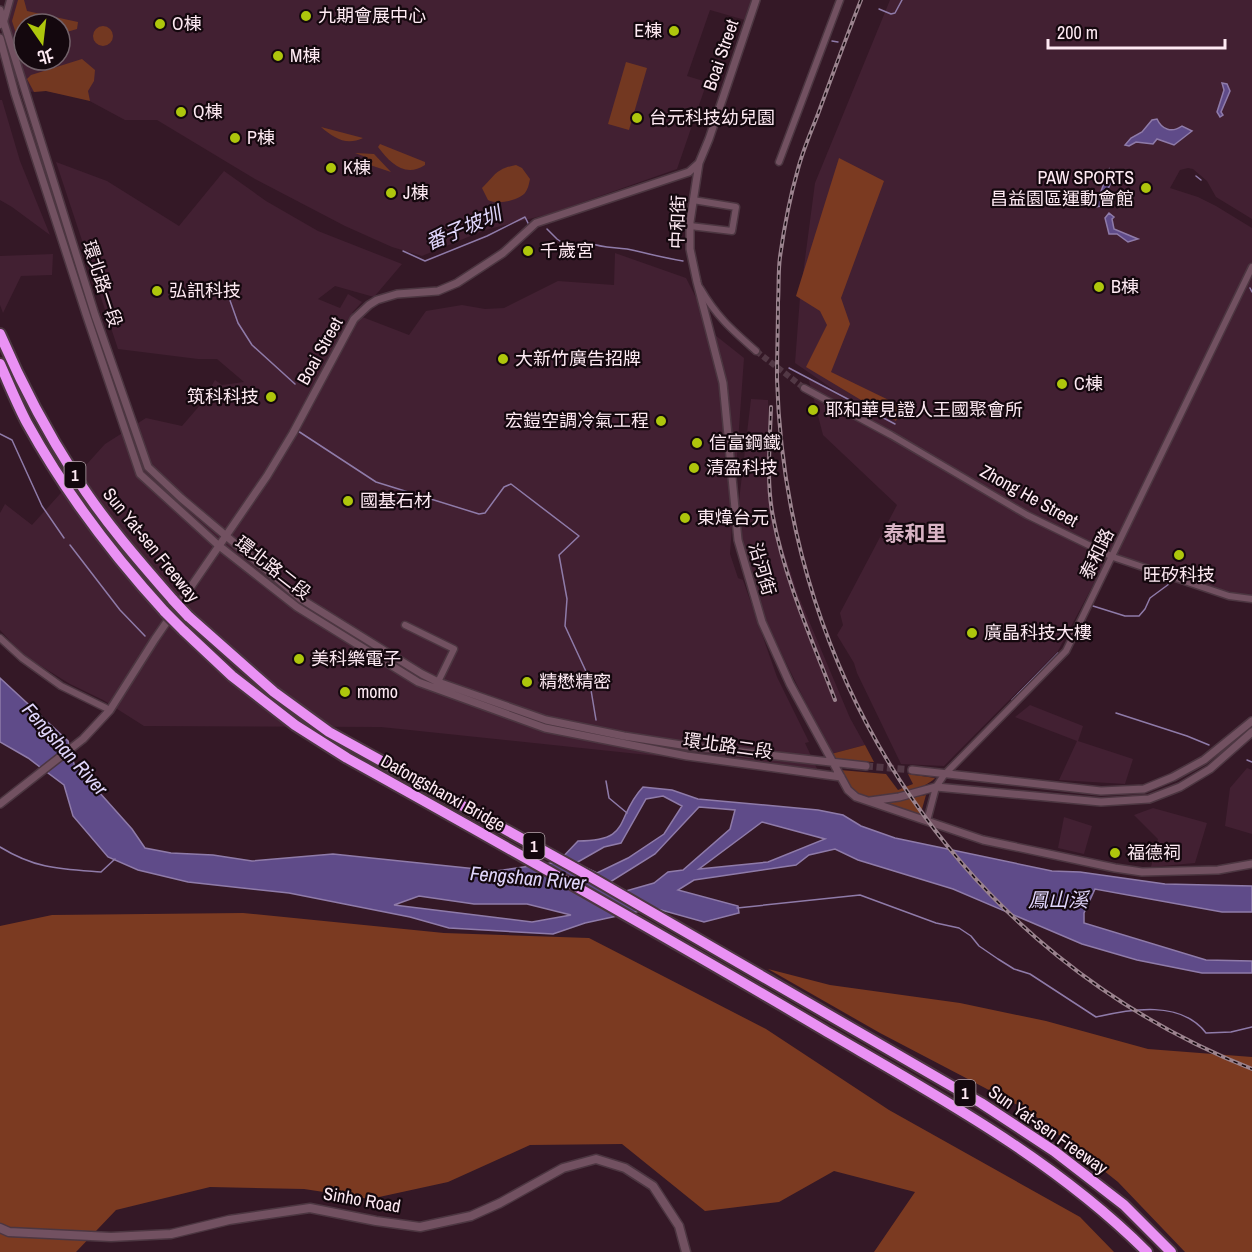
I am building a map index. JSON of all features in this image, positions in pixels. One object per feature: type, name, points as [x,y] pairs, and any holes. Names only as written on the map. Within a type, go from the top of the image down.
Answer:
[{"type":"highway","name":"Sun Yat-sen Freeway","points":[[0,334],[33,402],[76,478],[117,534],[188,616],[274,692],[329,732]]},
{"type":"highway","name":"Sun Yat-sen Freeway","points":[[0,364],[27,422],[63,482],[97,532],[183,630],[232,676],[295,725]]},
{"type":"highway","name":"Dafongshanxi Bridge","points":[[295,725],[347,758],[733,975]]},
{"type":"highway","name":"Dafongshanxi Bridge","points":[[329,732],[739,962]]},
{"type":"highway","name":"Sun Yat-sen Freeway","points":[[739,962],[981,1103],[1054,1151],[1124,1205],[1171,1252]]},
{"type":"highway","name":"Sun Yat-sen Freeway","points":[[733,975],[994,1130],[1112,1219],[1147,1252]]},
{"type":"main road","name":"Sinho Road","points":[[0,1228],[9,1232],[100,1236],[171,1234],[229,1220],[310,1208],[420,1227],[471,1216],[500,1203],[563,1168],[596,1159],[625,1168],[653,1186],[679,1226],[686,1252]]},
{"type":"street","points":[[2,24],[10,0]]},
{"type":"street","name":"Boai Street","points":[[0,804],[83,739],[108,712],[293,433],[354,319],[377,300],[397,294],[438,291],[457,283],[503,252],[537,223],[689,172],[699,163],[709,139],[756,0]]},
{"type":"street","points":[[779,162],[840,0]]},
{"type":"street","name":"環北路一段","points":[[0,10],[2,24],[95,315],[148,467],[226,536]]},
{"type":"street","name":"環北路一段","points":[[0,38],[15,94],[140,474],[219,545]]},
{"type":"street","name":"中和街","points":[[697,282],[690,249],[690,226],[699,163]]},
{"type":"street","points":[[690,226],[732,231],[736,207],[693,200]]},
{"type":"street","name":"泰和路","points":[[927,822],[936,787],[944,774],[1066,651],[1252,267]]},
{"type":"street","points":[[697,282],[711,307],[723,322],[756,351]]},
{"type":"street","name":"沿河街","points":[[697,282],[723,384],[738,540],[766,632],[790,684],[841,777]]},
{"type":"street","name":"Zhong He Street","points":[[804,388],[874,425],[1027,515],[1113,557],[1228,597],[1252,599]]},
{"type":"street","name":"環北路二段","points":[[226,536],[302,599],[438,682],[546,720],[616,735],[688,746],[866,766]]},
{"type":"street","name":"環北路二段","points":[[219,545],[297,607],[418,682],[544,729],[687,756],[841,777]]},
{"type":"street","points":[[405,625],[454,649],[438,682]]},
{"type":"street","points":[[0,638],[32,666],[108,712]]},
{"type":"street","points":[[912,770],[1101,791],[1144,789],[1173,777],[1204,760],[1252,721]]},
{"type":"street","points":[[868,801],[899,797],[936,787],[1101,802],[1149,800],[1180,787],[1210,769],[1252,732]]},
{"type":"street","points":[[841,777],[848,790],[856,797],[982,840],[1133,871],[1218,870],[1252,864]]},
{"type":"shaded area","points":[[14,0],[752,0],[745,20],[710,10],[687,76],[707,82],[677,169],[549,214],[485,230],[422,256],[392,247],[345,226],[255,179],[157,120],[125,120],[86,99],[46,91],[25,92],[19,72],[72,72],[72,12],[12,12],[12,46],[7,28]]},
{"type":"shaded area","points":[[18,0],[24,0],[27,11],[32,12],[15,12]]},
{"type":"shaded area","points":[[890,0],[1252,0],[1252,219],[1216,197],[1207,181],[1193,169],[1180,170],[1170,188],[1198,197],[1252,228],[1252,597],[1109,555],[1058,651],[944,766],[901,764],[854,663],[837,635],[843,625],[840,613],[897,505],[823,435],[808,377],[872,416],[795,363],[800,297],[815,183]]},
{"type":"shaded area","points":[[72,21],[78,22],[77,29],[72,30]]},
{"type":"shaded area","points":[[103,26],[110,29],[113,36],[110,43],[103,46],[96,43],[93,36],[96,29]]},
{"type":"shaded area","points":[[82,59],[95,70],[94,81],[88,91],[90,101],[46,91],[34,92],[27,79],[31,75],[41,72],[72,72],[72,62]]},
{"type":"shaded area","points":[[626,62],[647,68],[629,130],[608,124]]},
{"type":"shaded area","points":[[0,100],[2,100],[20,161],[50,235],[0,200]]},
{"type":"shaded area","points":[[321,127],[363,138],[351,141],[340,140]]},
{"type":"shaded area","points":[[380,144],[425,162],[425,165],[411,170],[398,167],[378,147]]},
{"type":"shaded area","points":[[355,153],[374,154],[391,172],[364,163],[366,157]]},
{"type":"shaded area","points":[[839,158],[884,181],[841,298],[850,324],[831,372],[901,406],[896,421],[806,367],[827,325],[820,311],[796,296]]},
{"type":"shaded area","points":[[56,162],[107,181],[179,226],[224,171],[266,201],[318,231],[402,264],[374,297],[335,286],[318,299],[340,308],[348,294],[362,302],[352,313],[409,335],[426,311],[462,305],[485,309],[504,308],[558,281],[614,285],[615,253],[686,278],[715,335],[744,358],[730,554],[738,578],[743,580],[777,677],[809,742],[805,743],[819,773],[381,727],[144,726],[23,655],[0,630],[0,513],[5,504],[32,525],[105,444],[146,418],[182,426],[201,404],[215,380],[222,385],[244,382],[217,359],[198,359],[118,349]]},
{"type":"shaded area","points":[[516,165],[522,168],[530,179],[525,193],[507,201],[488,200],[482,188],[499,171]]},
{"type":"shaded area","points":[[53,254],[52,275],[21,276],[3,313],[0,305],[0,256]]},
{"type":"shaded area","points":[[751,399],[768,400],[769,468],[777,531],[798,595],[850,718],[865,745],[831,754],[762,614],[740,535],[738,509]]},
{"type":"shaded area","points":[[1030,705],[1083,726],[1078,741],[1133,759],[1125,784],[1059,780],[1077,741],[1015,717]]},
{"type":"shaded area","points":[[865,745],[874,762],[835,760],[831,754]]},
{"type":"shaded area","points":[[1247,768],[1252,770],[1252,834],[1225,826],[1230,788]]},
{"type":"shaded area","points":[[840,770],[886,774],[898,790],[913,784],[908,774],[935,778],[909,792],[873,797],[863,796],[853,791]]},
{"type":"shaded area","points":[[926,795],[920,816],[880,803]]},
{"type":"shaded area","points":[[1153,808],[1207,823],[1195,863],[1151,867],[1158,839],[1134,815]]},
{"type":"shaded area","points":[[1064,817],[1092,826],[1084,854],[1058,848]]},
{"type":"shaded area","points":[[243,913],[444,933],[589,938],[766,1029],[889,1110],[1080,1217],[1114,1252],[874,1252],[915,1192],[834,1171],[779,1202],[705,1211],[622,1144],[530,1145],[448,1182],[370,1199],[304,1189],[210,1187],[116,1210],[76,1252],[0,1252],[0,926],[52,915]]},
{"type":"shaded area","points":[[768,969],[830,985],[960,1003],[1046,1021],[1148,1049],[1252,1057],[1252,1252],[1185,1252],[1118,1182],[1029,1111],[880,1033]]},
{"type":"water","points":[[1222,83],[1227,84],[1230,91],[1221,112],[1223,115],[1220,117],[1217,112],[1224,90]]},
{"type":"water","points":[[1157,119],[1162,126],[1168,129],[1182,126],[1192,131],[1174,145],[1157,139],[1153,144],[1136,142],[1129,146],[1125,145],[1131,138],[1142,132],[1152,120]]},
{"type":"water","points":[[1109,170],[1111,182],[1101,206],[1095,207]]},
{"type":"water","points":[[1109,213],[1114,217],[1112,219],[1114,229],[1138,239],[1128,242],[1117,234],[1109,234],[1105,218]]},
{"type":"water","name":"鳳山溪","points":[[0,678],[68,741],[74,764],[132,829],[145,848],[171,853],[213,855],[252,861],[333,854],[496,871],[558,862],[578,841],[607,837],[620,826],[634,798],[643,787],[672,790],[698,799],[818,810],[843,815],[861,826],[895,838],[1052,871],[1080,872],[1165,884],[1252,886],[1252,912],[1222,912],[1095,889],[1084,913],[1084,923],[1206,960],[1252,961],[1252,973],[1202,973],[1137,960],[1082,944],[953,889],[858,860],[835,849],[809,855],[796,865],[694,880],[678,890],[738,906],[739,913],[704,922],[654,908],[585,923],[553,934],[449,928],[410,917],[289,893],[188,882],[138,870],[108,857],[73,816],[64,785],[28,758],[0,742]],"holes":[[[663,796],[682,806],[664,834],[628,858],[597,873],[576,863],[604,847],[621,843],[646,799]],[[699,807],[735,810],[730,829],[683,870],[668,872],[654,883],[626,891],[610,882],[655,854]],[[762,822],[825,839],[768,862],[699,869]],[[419,896],[474,904],[527,904],[571,915],[532,922],[394,905]]]},
{"type":"waterway","points":[[879,9],[891,14],[895,13],[902,0]]},
{"type":"waterway","points":[[832,41],[838,42]]},
{"type":"waterway","name":"番子坡圳","points":[[1196,176],[1201,180]]},
{"type":"waterway","name":"番子坡圳","points":[[403,251],[425,261],[487,236],[525,217],[529,225]]},
{"type":"waterway","name":"番子坡圳","points":[[547,229],[573,250],[589,243],[683,261]]},
{"type":"waterway","points":[[1250,288],[1252,292]]},
{"type":"waterway","points":[[227,292],[238,323],[252,345],[295,384]]},
{"type":"waterway","name":"番子坡圳","points":[[789,368],[895,424]]},
{"type":"waterway","points":[[298,431],[376,482],[479,514],[485,513],[504,487],[511,484],[579,536],[559,555],[567,599],[565,626],[589,678],[596,720]]},
{"type":"waterway","points":[[0,434],[12,440],[42,506],[64,538]]},
{"type":"waterway","points":[[70,545],[120,610],[145,636]]},
{"type":"waterway","points":[[1093,606],[1125,616],[1139,616],[1150,598],[1169,584]]},
{"type":"waterway","points":[[1012,700],[1058,653]]},
{"type":"waterway","points":[[1116,713],[1209,745]]},
{"type":"waterway","points":[[1247,760],[1252,762]]},
{"type":"waterway","points":[[606,781],[609,798],[627,813]]},
{"type":"waterway","points":[[0,847],[37,864],[73,870],[101,872],[115,859]]},
{"type":"waterway","points":[[737,908],[860,895],[936,923],[959,928],[998,959],[1014,969],[1030,974],[1096,1017],[1124,1011],[1155,1010],[1183,1015],[1206,1033],[1231,1032],[1252,1027]]},
{"type":"tunnel","points":[[756,351],[804,388]]},
{"type":"tunnel","points":[[866,766],[912,770]]},
{"type":"railway","points":[[861,0],[800,162],[792,190],[779,263],[777,379],[788,492],[815,600],[856,702],[910,796],[978,881],[1058,956],[1150,1019],[1252,1069]]},
{"type":"railway","points":[[771,407],[769,476],[778,540],[808,632],[835,700]]},
{"type":"place","name":"九期會展中心","points":[[306,16]]},
{"type":"place","name":"O棟","points":[[160,24]]},
{"type":"place","name":"E棟","points":[[674,31]]},
{"type":"place","name":"M棟","points":[[278,56]]},
{"type":"place","name":"Q棟","points":[[181,112]]},
{"type":"place","name":"台元科技幼兒園","points":[[637,118]]},
{"type":"place","name":"P棟","points":[[235,138]]},
{"type":"place","name":"K棟","points":[[331,168]]},
{"type":"place","name":"PAW SPORTS 昌益園區運動會館","points":[[1146,188]]},
{"type":"place","name":"J棟","points":[[391,193]]},
{"type":"place","name":"千歲宮","points":[[528,251]]},
{"type":"place","name":"B棟","points":[[1099,287]]},
{"type":"place","name":"弘訊科技","points":[[157,291]]},
{"type":"place","name":"大新竹廣告招牌","points":[[503,359]]},
{"type":"place","name":"C棟","points":[[1062,384]]},
{"type":"place","name":"筑科科技","points":[[271,397]]},
{"type":"place","name":"耶和華見證人王國聚會所","points":[[813,410]]},
{"type":"place","name":"宏鎧空調冷氣工程","points":[[661,421]]},
{"type":"place","name":"信富鋼鐵","points":[[697,443]]},
{"type":"place","name":"清盈科技","points":[[694,468]]},
{"type":"place","name":"國基石材","points":[[348,501]]},
{"type":"place","name":"東煒台元","points":[[685,518]]},
{"type":"place","name":"旺矽科技","points":[[1179,555]]},
{"type":"place","name":"廣晶科技大樓","points":[[972,633]]},
{"type":"place","name":"美科樂電子","points":[[299,659]]},
{"type":"place","name":"精懋精密","points":[[527,682]]},
{"type":"place","name":"momo","points":[[345,692]]},
{"type":"place","name":"福德祠","points":[[1115,853]]},
{"type":"district","name":"泰和里","points":[[915,534]]},
{"type":"water label","name":"Fengshan River","points":[[65,749]]},
{"type":"water label","name":"Fengshan River","points":[[528,878]]}]
